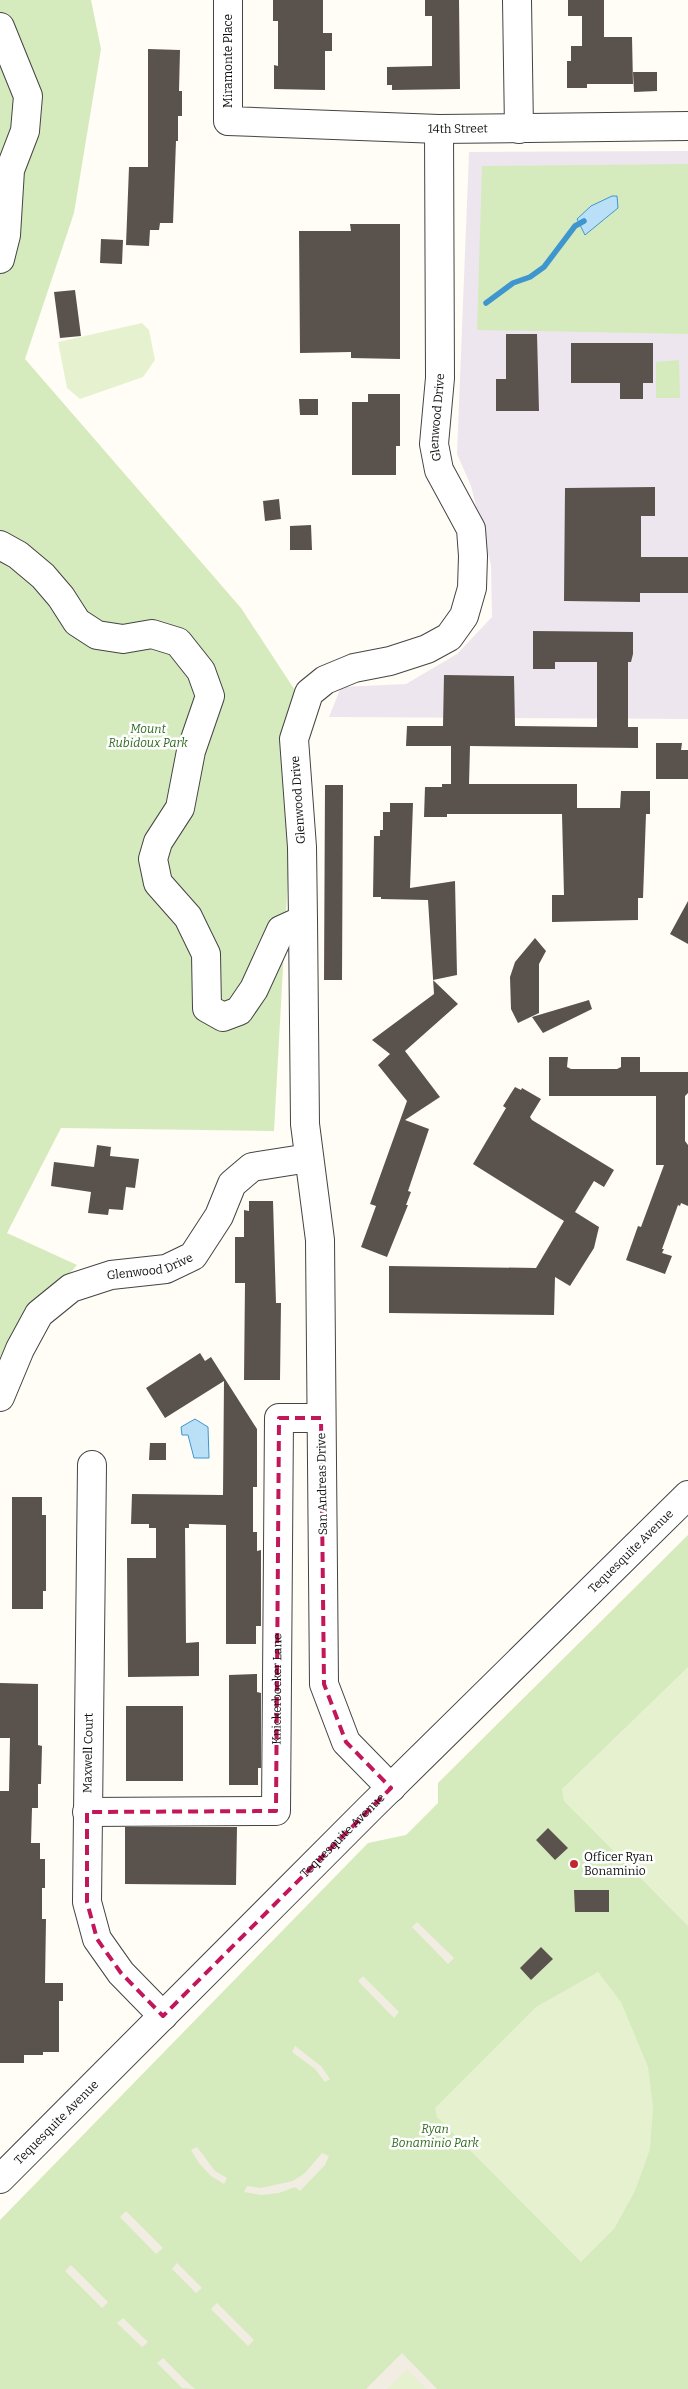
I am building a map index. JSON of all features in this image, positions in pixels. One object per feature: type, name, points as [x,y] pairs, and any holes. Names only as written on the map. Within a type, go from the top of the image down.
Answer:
[{"type":"street","name":"Miramonte Place","points":[[228,0],[228,121]]},
{"type":"street","points":[[517,0],[519,128]]},
{"type":"street","points":[[0,27],[28,96],[25,131],[10,170],[6,235],[0,259]]},
{"type":"street","name":"14th Street","points":[[228,121],[439,129],[688,126]]},
{"type":"street","name":"Glenwood Drive","points":[[0,1397],[20,1349],[39,1314],[71,1288],[111,1275],[166,1269],[193,1256],[219,1216],[232,1184],[252,1168],[309,1158],[305,1124],[304,920],[294,739],[309,693],[325,680],[354,668],[390,661],[427,649],[449,637],[464,616],[472,588],[473,556],[471,529],[439,470],[434,444],[440,378],[439,129]]},
{"type":"street","points":[[0,545],[18,555],[43,576],[61,597],[77,622],[97,635],[123,639],[152,634],[178,642],[201,671],[210,696],[191,751],[180,808],[158,842],[153,859],[158,883],[188,917],[206,954],[207,1008],[223,1017],[239,1011],[254,989],[281,930],[304,920]]},
{"type":"street","name":"San Andreas Drive","points":[[309,1158],[320,1240],[324,1684],[346,1742],[391,1788]]},
{"type":"street","name":"Knickerbocker Lane","points":[[87,1812],[276,1811],[279,1418],[321,1418]]},
{"type":"street","name":"Maxwell Court","points":[[92,1465],[87,1902],[97,1939],[121,1973],[163,2016]]},
{"type":"street","name":"Tequesquite Avenue","points":[[0,2179],[391,1788],[688,1496]]},
{"type":"highlighted area","points":[[279,1418],[321,1418],[324,1684],[346,1742],[391,1788],[163,2016],[121,1973],[97,1939],[87,1902],[87,1812],[276,1811]]},
{"type":"shaded area","points":[[688,151],[688,719],[329,717],[341,687],[406,684],[457,654],[492,617],[491,565],[471,486],[457,454],[469,152]]},
{"type":"shaded area","points":[[417,1922],[454,1958],[448,1964],[412,1927]]},
{"type":"shaded area","points":[[363,1976],[399,2012],[394,2018],[358,1981]]},
{"type":"shaded area","points":[[295,2046],[321,2066],[330,2079],[325,2082],[315,2069],[292,2052]]},
{"type":"shaded area","points":[[197,2147],[215,2171],[227,2178],[224,2184],[211,2176],[199,2163],[191,2150]]},
{"type":"shaded area","points":[[322,2153],[329,2156],[325,2165],[300,2191],[295,2187],[279,2193],[261,2195],[244,2192],[247,2186],[261,2188],[293,2181],[305,2173]]},
{"type":"shaded area","points":[[126,2211],[163,2248],[156,2254],[120,2217]]},
{"type":"shaded area","points":[[177,2263],[202,2288],[196,2293],[172,2269]]},
{"type":"shaded area","points":[[71,2265],[108,2302],[102,2308],[65,2271]]},
{"type":"shaded area","points":[[217,2303],[254,2340],[248,2346],[211,2309]]},
{"type":"shaded area","points":[[123,2318],[148,2342],[142,2347],[117,2323]]},
{"type":"shaded area","points":[[402,2353],[437,2389],[426,2389],[407,2370],[388,2389],[366,2389]]},
{"type":"shaded area","points":[[163,2358],[195,2389],[182,2388],[157,2363]]},
{"type":"green space","name":"Mount Rubidoux Park","points":[[0,0],[91,0],[101,49],[74,213],[25,359],[241,608],[298,695],[274,1131],[61,1128],[7,1233],[77,1265],[8,1343],[0,1357]]},
{"type":"green space","points":[[688,164],[688,334],[477,330],[482,166]]},
{"type":"green space","points":[[142,323],[149,330],[155,360],[143,377],[80,399],[67,388],[58,342]]},
{"type":"green space","points":[[679,360],[680,398],[656,398],[656,362]]},
{"type":"green space","name":"Ryan Bonaminio Park","points":[[688,1535],[688,2389],[0,2389],[0,2220],[368,1843],[406,1835],[438,1803],[438,1783]]},
{"type":"green space","points":[[688,1667],[688,1926],[564,1801],[562,1789]]},
{"type":"green space","points":[[598,1972],[621,2002],[648,2067],[653,2106],[650,2149],[635,2191],[614,2229],[581,2262],[437,2117],[435,2108],[536,2007]]},
{"type":"green space","points":[[407,2370],[426,2389],[388,2389]]},
{"type":"water","points":[[612,196],[617,196],[618,208],[585,235],[577,219],[591,206]]},
{"type":"water","points":[[195,1419],[208,1427],[209,1458],[194,1458],[188,1435],[182,1435],[181,1427]]},
{"type":"building","points":[[273,0],[323,0],[323,33],[332,33],[332,51],[325,51],[325,90],[274,89],[274,65],[278,66],[278,21],[273,21]]},
{"type":"building","points":[[425,0],[459,0],[460,89],[392,90],[392,85],[387,85],[387,67],[432,66],[432,16],[425,16]]},
{"type":"building","points":[[568,0],[604,0],[604,37],[632,37],[633,84],[587,84],[587,88],[567,88],[567,61],[571,61],[571,46],[582,46],[582,16],[568,16]]},
{"type":"building","points":[[148,49],[180,50],[179,91],[182,91],[182,116],[178,116],[173,223],[160,223],[159,230],[150,230],[149,246],[126,245],[129,167],[148,167]]},
{"type":"building","points":[[633,72],[657,72],[657,91],[634,92]]},
{"type":"building","points":[[350,224],[400,224],[400,359],[351,358],[351,352],[300,353],[299,231],[351,231]]},
{"type":"building","points":[[101,239],[123,240],[122,264],[100,263]]},
{"type":"building","points":[[75,290],[81,336],[60,338],[54,292]]},
{"type":"building","points":[[506,334],[537,334],[539,411],[496,411],[496,379],[506,379]]},
{"type":"building","points":[[571,343],[653,343],[653,383],[643,383],[643,399],[620,399],[620,383],[571,383]]},
{"type":"building","points":[[368,394],[400,394],[400,446],[396,446],[396,475],[352,475],[352,402],[368,402]]},
{"type":"building","points":[[299,399],[318,399],[318,415],[300,415]]},
{"type":"building","points":[[655,487],[655,516],[641,516],[641,557],[688,557],[688,593],[640,593],[640,602],[564,601],[565,488]]},
{"type":"building","points":[[279,499],[281,519],[265,521],[263,501]]},
{"type":"building","points":[[311,525],[312,550],[290,550],[290,526]]},
{"type":"building","points":[[533,631],[633,632],[633,654],[631,662],[628,662],[628,727],[638,727],[638,748],[470,746],[469,784],[577,784],[577,808],[620,808],[621,791],[650,791],[650,814],[646,814],[643,898],[638,898],[638,920],[552,922],[552,895],[564,895],[562,814],[447,814],[447,817],[424,817],[425,787],[442,787],[442,784],[451,784],[451,746],[406,746],[407,726],[443,726],[444,675],[514,676],[515,726],[597,727],[597,662],[555,662],[555,669],[533,669]]},
{"type":"building","points":[[656,743],[682,743],[681,750],[688,750],[688,779],[656,779]]},
{"type":"building","points":[[325,785],[343,785],[342,980],[324,980]]},
{"type":"building","points":[[390,803],[413,803],[410,888],[455,881],[457,975],[433,980],[428,900],[381,899],[381,897],[373,897],[374,836],[380,836],[380,830],[383,830],[383,812],[390,812]]},
{"type":"building","points":[[688,901],[688,944],[670,934]]},
{"type":"building","points":[[535,938],[546,951],[539,964],[539,1013],[518,1023],[511,1009],[510,977],[515,962]]},
{"type":"building","points":[[433,980],[458,1004],[405,1051],[440,1097],[405,1120],[429,1129],[408,1191],[411,1192],[406,1205],[408,1205],[387,1257],[361,1247],[376,1206],[370,1204],[407,1101],[378,1065],[390,1054],[372,1040],[434,994]]},
{"type":"building","points":[[589,1000],[592,1009],[543,1033],[532,1017]]},
{"type":"building","points":[[549,1057],[568,1057],[567,1067],[571,1069],[617,1069],[621,1067],[621,1057],[640,1057],[640,1072],[688,1072],[688,1093],[685,1096],[685,1141],[688,1145],[688,1206],[681,1203],[680,1206],[678,1205],[662,1249],[664,1249],[662,1253],[672,1256],[665,1274],[626,1260],[638,1226],[641,1227],[664,1165],[656,1165],[656,1096],[549,1096]]},
{"type":"building","points":[[515,1087],[521,1090],[522,1088],[541,1099],[530,1117],[532,1120],[614,1170],[604,1187],[594,1181],[575,1212],[599,1227],[594,1248],[570,1286],[555,1277],[554,1315],[389,1313],[389,1266],[536,1268],[564,1221],[473,1164],[506,1108],[503,1106]]},
{"type":"building","points":[[97,1145],[111,1147],[110,1156],[139,1159],[135,1188],[126,1187],[123,1210],[109,1209],[108,1215],[88,1213],[91,1192],[51,1186],[54,1162],[94,1167]]},
{"type":"building","points":[[249,1201],[273,1201],[276,1303],[281,1303],[280,1380],[244,1380],[245,1283],[235,1283],[235,1237],[244,1237],[244,1210],[249,1211]]},
{"type":"building","points":[[200,1353],[205,1361],[211,1357],[257,1429],[257,1487],[253,1487],[253,1532],[257,1532],[257,1551],[261,1550],[261,1626],[256,1626],[256,1644],[226,1644],[226,1525],[189,1524],[189,1528],[185,1528],[186,1643],[199,1642],[199,1676],[128,1677],[127,1558],[156,1558],[156,1528],[149,1528],[149,1524],[131,1524],[132,1494],[223,1495],[224,1381],[165,1418],[146,1388]]},
{"type":"building","points":[[150,1443],[166,1443],[166,1460],[149,1460]]},
{"type":"building","points":[[12,1497],[42,1497],[42,1515],[46,1515],[46,1591],[43,1591],[43,1609],[12,1609]]},
{"type":"building","points":[[257,1674],[257,1692],[261,1693],[261,1768],[258,1768],[258,1785],[229,1785],[229,1675]]},
{"type":"building","points":[[0,1683],[38,1684],[38,1745],[42,1746],[41,1784],[38,1784],[38,1808],[32,1808],[31,1843],[40,1843],[40,1859],[45,1859],[45,1888],[42,1888],[42,1919],[46,1919],[45,1983],[63,1983],[63,2001],[59,2001],[59,2052],[43,2052],[43,2055],[24,2055],[24,2063],[0,2063],[0,1791],[9,1791],[10,1738],[0,1738]]},
{"type":"building","points":[[126,1706],[183,1706],[183,1781],[126,1781]]},
{"type":"building","points":[[125,1827],[237,1827],[236,1885],[125,1884]]},
{"type":"building","points":[[548,1828],[568,1848],[555,1860],[536,1840]]},
{"type":"building","points":[[574,1890],[609,1890],[609,1912],[575,1912]]},
{"type":"building","points":[[541,1947],[553,1959],[531,1980],[520,1968]]},
{"type":"waterway","points":[[486,303],[513,283],[530,277],[544,267],[575,226],[584,221]]},
{"type":"place","name":"Officer Ryan Bonaminio","points":[[574,1864]]}]
